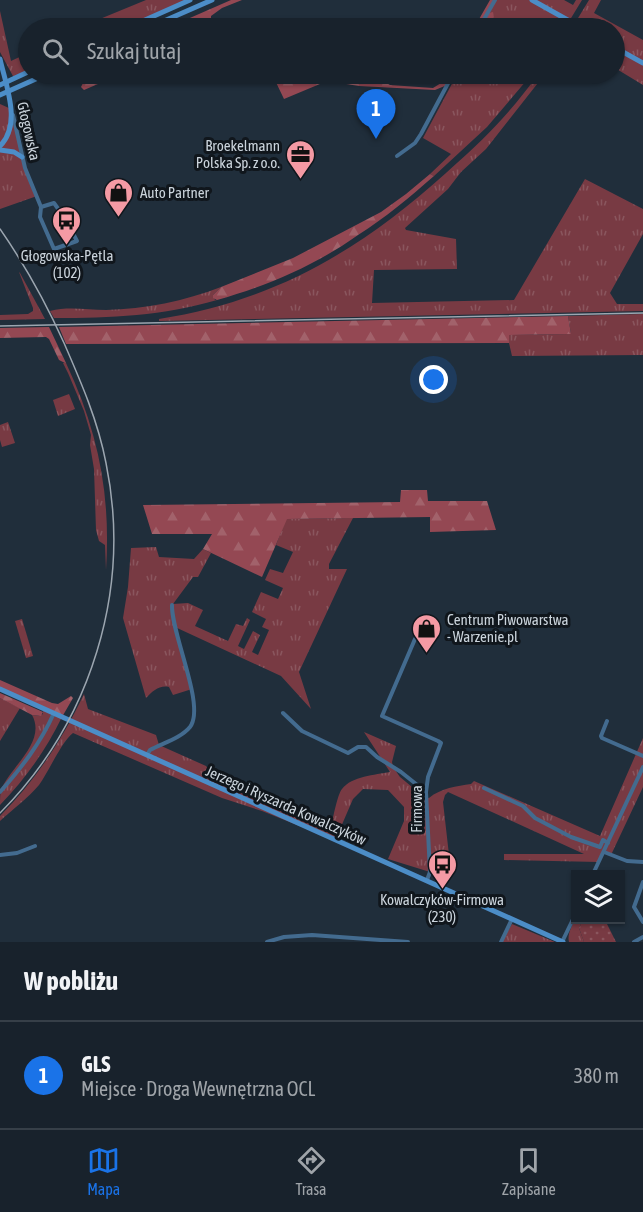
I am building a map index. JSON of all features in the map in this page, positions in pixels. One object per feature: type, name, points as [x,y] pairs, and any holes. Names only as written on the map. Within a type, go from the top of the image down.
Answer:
[{"type":"main road","points":[[150,18],[190,0]]},
{"type":"main road","points":[[171,18],[212,0]]},
{"type":"main road","points":[[532,0],[564,18]]},
{"type":"main road","points":[[625,53],[643,63]]},
{"type":"main road","name":"Głogowska","points":[[0,59],[11,109]]},
{"type":"main road","points":[[0,85],[18,77]]},
{"type":"main road","points":[[0,94],[23,84]]},
{"type":"main road","points":[[11,109],[11,129],[0,148],[22,157]]},
{"type":"main road","name":"Jerzego i Ryszarda Kowalczyków","points":[[0,689],[563,942]]},
{"type":"street","points":[[485,18],[495,0]]},
{"type":"street","points":[[397,156],[415,143],[448,84]]},
{"type":"street","name":"Głogowska","points":[[11,109],[27,176],[41,207],[40,217],[54,249],[77,241],[54,202],[41,207]]},
{"type":"street","points":[[147,755],[150,750],[184,732],[191,725],[195,716],[195,702],[175,626],[172,605]]},
{"type":"street","name":"Firmowa","points":[[415,639],[382,716],[441,743],[428,777],[426,792],[430,872],[426,881]]},
{"type":"street","points":[[284,713],[302,731],[348,753],[358,747],[366,747],[426,792]]},
{"type":"street","points":[[0,792],[41,740],[56,714]]},
{"type":"street","points":[[607,721],[602,738],[643,756]]},
{"type":"street","points":[[595,870],[643,767]]},
{"type":"street","points":[[484,788],[523,806],[535,818],[571,837],[597,846],[600,846],[603,840],[608,843]]},
{"type":"street","points":[[0,855],[17,853],[35,846]]},
{"type":"street","points":[[603,852],[627,861],[643,862]]},
{"type":"street","points":[[643,882],[634,907],[643,922]]},
{"type":"street","points":[[501,942],[512,920]]},
{"type":"street","points":[[563,942],[571,924]]},
{"type":"street","points":[[267,942],[312,935],[408,942]]},
{"type":"street","points":[[634,942],[643,938]]},
{"type":"green space","points":[[146,0],[190,0],[150,18],[102,18]]},
{"type":"green space","points":[[231,0],[242,0],[222,8],[211,18],[190,18]]},
{"type":"green space","points":[[490,0],[495,0],[489,13],[493,12],[493,18],[480,18]]},
{"type":"green space","points":[[495,0],[564,0],[573,5],[576,0],[582,0],[571,18],[493,18],[494,16],[488,13]]},
{"type":"green space","points":[[589,0],[601,0],[594,13],[603,18],[578,18]]},
{"type":"green space","points":[[0,11],[11,61],[18,58],[18,76],[14,78],[0,52]]},
{"type":"green space","points":[[625,30],[643,40],[643,85],[625,74]]},
{"type":"green space","points":[[82,84],[98,84],[84,90],[81,87]]},
{"type":"green space","points":[[277,84],[320,84],[284,99]]},
{"type":"green space","points":[[346,84],[388,84],[433,88],[440,84],[448,84],[435,90]]},
{"type":"green space","points":[[452,84],[524,84],[487,127],[434,176],[430,174],[451,154],[423,138]]},
{"type":"green space","points":[[531,84],[537,84],[486,149],[461,172],[448,189],[405,228],[456,239],[457,269],[374,270],[372,303],[514,300],[585,179],[643,209],[643,234],[610,293],[617,304],[643,304],[643,311],[159,321],[159,319],[201,311],[240,300],[314,268],[348,248],[414,200],[482,140]]},
{"type":"green space","points":[[0,104],[11,109],[25,168],[37,196],[0,209]]},
{"type":"green space","points":[[430,174],[434,176],[397,207],[325,256],[290,274],[254,288],[217,300],[213,298],[221,287],[293,258],[381,212]]},
{"type":"green space","points":[[19,272],[45,319],[0,320],[0,315],[28,314],[33,311]]},
{"type":"green space","points":[[221,287],[213,295],[217,300],[157,313],[116,317],[54,318],[50,311],[71,308],[106,310],[150,306]]},
{"type":"green space","points":[[643,314],[643,355],[512,356],[509,335],[571,334],[568,316]]},
{"type":"green space","points":[[568,316],[571,334],[509,335],[509,343],[66,344],[59,327]]},
{"type":"green space","points":[[49,327],[66,363],[59,360],[46,337],[0,338],[0,328]]},
{"type":"green space","points":[[63,363],[66,363],[77,388],[94,438],[100,464],[106,515],[106,570],[105,545],[99,541],[96,530],[91,435],[84,411]]},
{"type":"green space","points":[[69,394],[75,409],[58,416],[53,400]]},
{"type":"green space","points":[[8,422],[15,443],[2,447],[0,425]]},
{"type":"green space","points":[[401,490],[427,490],[428,501],[487,501],[496,530],[430,532],[430,517],[287,519],[262,577],[203,549],[212,534],[152,534],[143,505],[400,502]]},
{"type":"green space","points":[[353,518],[329,564],[329,569],[347,569],[299,672],[311,709],[281,676],[175,627],[192,689],[173,695],[169,687],[162,687],[146,698],[123,618],[131,548],[156,547],[159,557],[194,559],[203,549],[211,553],[198,577],[193,577],[173,604],[188,603],[203,610],[195,626],[228,641],[236,624],[243,626],[247,618],[250,620],[238,646],[244,649],[253,631],[260,635],[252,652],[258,655],[269,630],[262,627],[266,619],[252,612],[261,592],[278,599],[283,588],[265,580],[270,569],[283,573],[293,552],[276,545],[286,519]]},
{"type":"green space","points":[[22,619],[33,656],[26,658],[15,621]]},
{"type":"green space","points":[[0,680],[52,703],[58,704],[71,696],[73,698],[62,717],[0,689]]},
{"type":"green space","points":[[0,693],[43,712],[41,716],[32,715],[0,698]]},
{"type":"green space","points":[[84,694],[88,709],[156,735],[159,745],[206,766],[215,777],[330,830],[338,797],[346,785],[364,777],[390,772],[364,732],[396,746],[393,767],[400,777],[424,797],[429,798],[444,790],[471,784],[474,781],[600,836],[643,738],[643,787],[611,855],[604,853],[599,862],[504,860],[504,854],[584,854],[448,792],[443,802],[449,855],[429,854],[430,872],[388,859],[404,821],[404,807],[388,790],[363,789],[353,799],[337,841],[262,811],[222,798],[73,733],[64,743],[39,785],[0,821],[0,816],[47,759]]},
{"type":"green space","points":[[0,698],[20,708],[0,741]]},
{"type":"green space","points":[[43,708],[62,717],[35,763],[0,805],[1,790],[26,754],[35,735],[32,715],[43,714]]},
{"type":"green space","points":[[512,924],[555,942],[501,942]]},
{"type":"green space","points":[[573,924],[581,924],[579,928],[584,942],[569,942],[569,933]]},
{"type":"green space","points":[[581,924],[607,924],[616,942],[584,942],[579,928]]},
{"type":"railway","points":[[0,229],[50,313],[77,372],[103,447],[113,511],[113,558],[108,606],[97,652],[80,696],[59,738],[32,777],[0,813]]},
{"type":"railway","points":[[0,326],[643,313]]},
{"type":"place","name":"GLS","points":[[376,139]]},
{"type":"place","name":"Broekelmann Polska Sp. z o.o.","points":[[301,180]]},
{"type":"place","name":"Auto Partner","points":[[119,218]]},
{"type":"place","name":"Głogowska-Pętla (102)","points":[[67,246]]},
{"type":"place","name":"Centrum Piwowarstwa - Warzenie.pl","points":[[426,654]]},
{"type":"place","name":"Kowalczyków-Firmowa (230)","points":[[442,890]]}]
